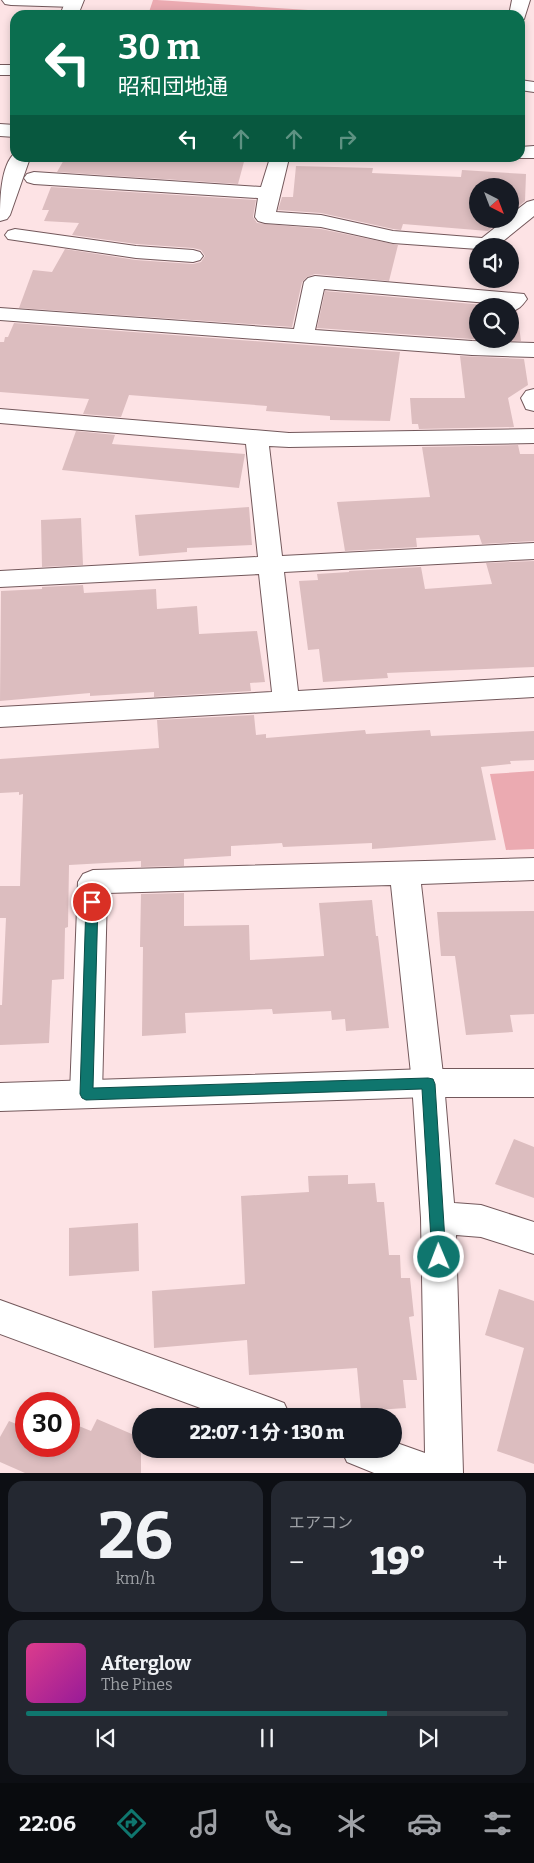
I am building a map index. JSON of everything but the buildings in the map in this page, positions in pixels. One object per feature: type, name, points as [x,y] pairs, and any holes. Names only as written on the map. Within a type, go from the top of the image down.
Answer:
[{"type":"street","points":[[11,0],[73,6]]},
{"type":"street","points":[[0,215],[4,195],[18,162]]},
{"type":"street","points":[[278,162],[269,193],[265,217],[320,221],[394,237],[487,244],[534,206]]},
{"type":"street","points":[[34,178],[269,193]]},
{"type":"street","points":[[16,235],[136,252],[193,256]]},
{"type":"street","points":[[304,336],[315,282],[516,298]]},
{"type":"street","points":[[0,314],[304,336],[469,343]]},
{"type":"street","points":[[517,348],[534,350]]},
{"type":"street","points":[[534,396],[532,398],[534,404]]},
{"type":"street","points":[[0,416],[289,440],[534,436]]},
{"type":"street","points":[[257,438],[286,701]]},
{"type":"street","points":[[0,579],[534,551]]},
{"type":"street","points":[[0,716],[534,687]]},
{"type":"street","points":[[86,1094],[93,882],[534,869]]},
{"type":"street","points":[[405,874],[428,1084],[438,1218],[444,1473]]},
{"type":"street","points":[[0,1097],[428,1084],[534,1083]]},
{"type":"street","points":[[438,1218],[481,1221],[534,1238]]},
{"type":"street","points":[[0,1317],[249,1408]]},
{"type":"street","points":[[385,1458],[427,1473]]},
{"type":"shaded area","points":[[153,0],[157,0],[309,10],[150,10]]},
{"type":"shaded area","points":[[534,771],[534,849],[506,850],[490,774]]},
{"type":"route","points":[[92,902],[86,1094],[428,1084],[439,1257]]}]
